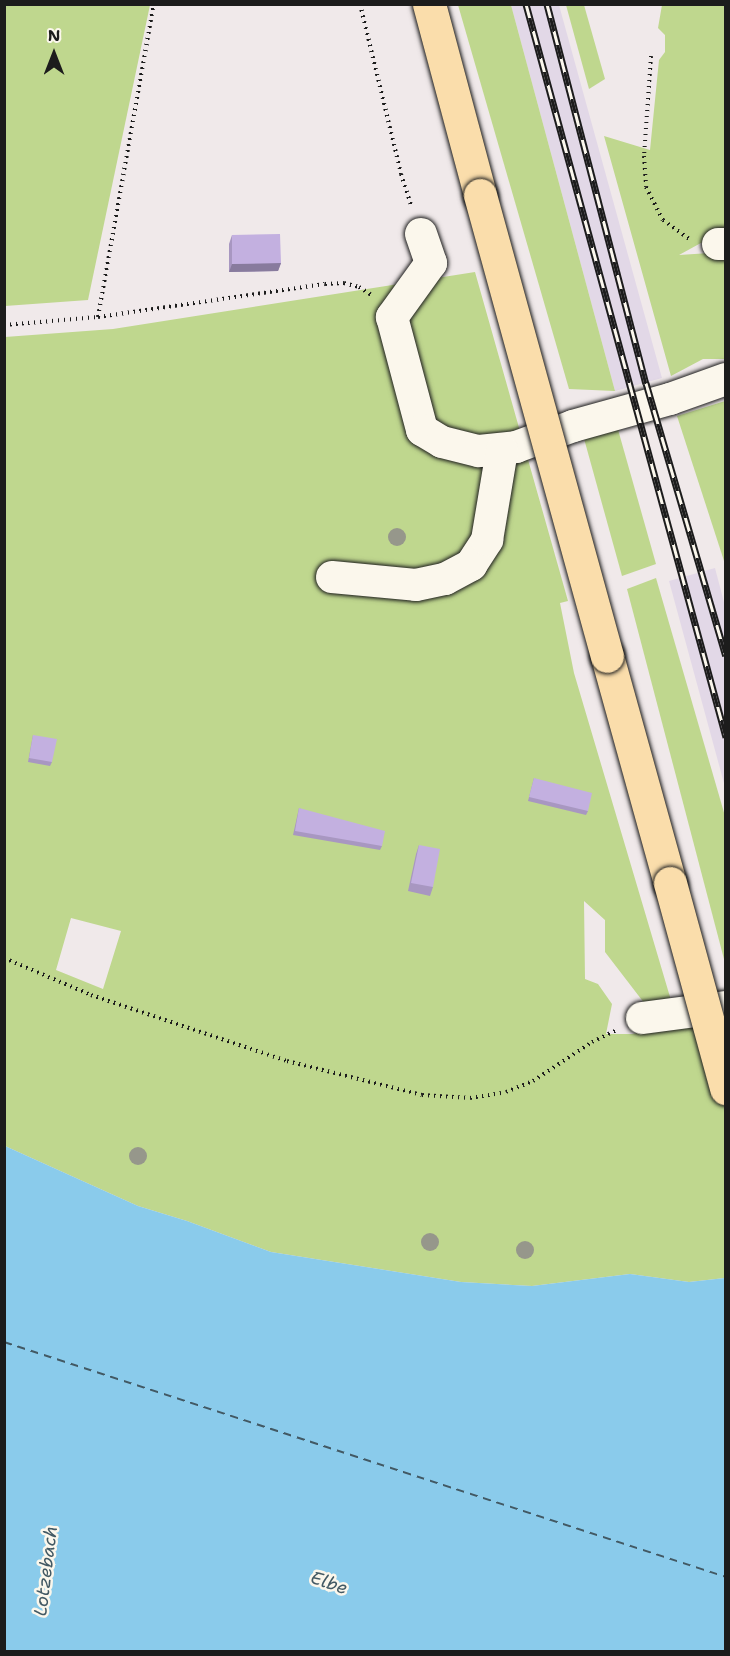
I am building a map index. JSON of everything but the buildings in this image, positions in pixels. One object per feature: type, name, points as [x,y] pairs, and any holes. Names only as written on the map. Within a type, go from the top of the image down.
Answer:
[{"type":"main road","points":[[429,4],[726,1088]]},
{"type":"lane","points":[[421,234],[431,263],[392,316],[422,430],[442,442],[478,451],[502,450],[573,426],[670,399],[726,379]]},
{"type":"lane","points":[[332,577],[416,585],[445,579],[471,565],[487,540],[502,450]]},
{"type":"lane","points":[[642,1018],[726,1007]]},
{"type":"path","points":[[98,316],[154,4]]},
{"type":"path","points":[[360,4],[401,174],[421,234]]},
{"type":"path","points":[[651,56],[644,156],[646,187],[663,220],[694,243],[722,244]]},
{"type":"path","points":[[4,325],[98,316],[344,283],[359,287],[379,300],[392,316]]},
{"type":"path","points":[[4,958],[91,995],[287,1061],[422,1095],[470,1098],[506,1092],[533,1081],[592,1042],[642,1018]]},
{"type":"shaded area","points":[[511,5],[559,5],[662,378],[615,391]]},
{"type":"shaded area","points":[[715,568],[725,606],[725,787],[669,581]]},
{"type":"green space","points":[[5,4],[150,5],[88,300],[5,306]]},
{"type":"green space","points":[[458,5],[511,5],[615,391],[569,389]]},
{"type":"green space","points":[[566,5],[584,5],[605,79],[589,89]]},
{"type":"green space","points":[[662,5],[725,5],[725,232],[679,255],[725,252],[725,359],[703,359],[671,376],[604,136],[650,150],[659,60],[665,52],[665,35],[658,28]]},
{"type":"green space","points":[[475,272],[568,601],[560,603],[574,673],[673,1007],[648,1008],[605,952],[605,920],[584,901],[585,979],[598,984],[612,1004],[606,1034],[632,1034],[725,1016],[725,1278],[689,1282],[630,1274],[532,1286],[461,1282],[271,1252],[187,1221],[138,1206],[5,1146],[5,337],[113,329]],"holes":[[[71,918],[121,931],[103,989],[56,970]]]},
{"type":"green space","points":[[726,401],[725,564],[677,416]]},
{"type":"green space","points":[[617,426],[656,564],[622,576],[583,435]]},
{"type":"green space","points":[[656,578],[725,816],[725,963],[627,589]]},
{"type":"water","points":[[5,1146],[138,1206],[187,1221],[271,1252],[461,1282],[532,1286],[630,1274],[689,1282],[725,1278],[725,1651],[5,1651]]},
{"type":"ferry route","points":[[4,1342],[726,1577]]},
{"type":"railway","points":[[526,4],[726,737]]},
{"type":"railway","points":[[547,4],[646,383],[726,656]]},
{"type":"water label","name":"Lotzebach","points":[[46,1571]]},
{"type":"water label","name":"Elbe","points":[[329,1583]]}]
